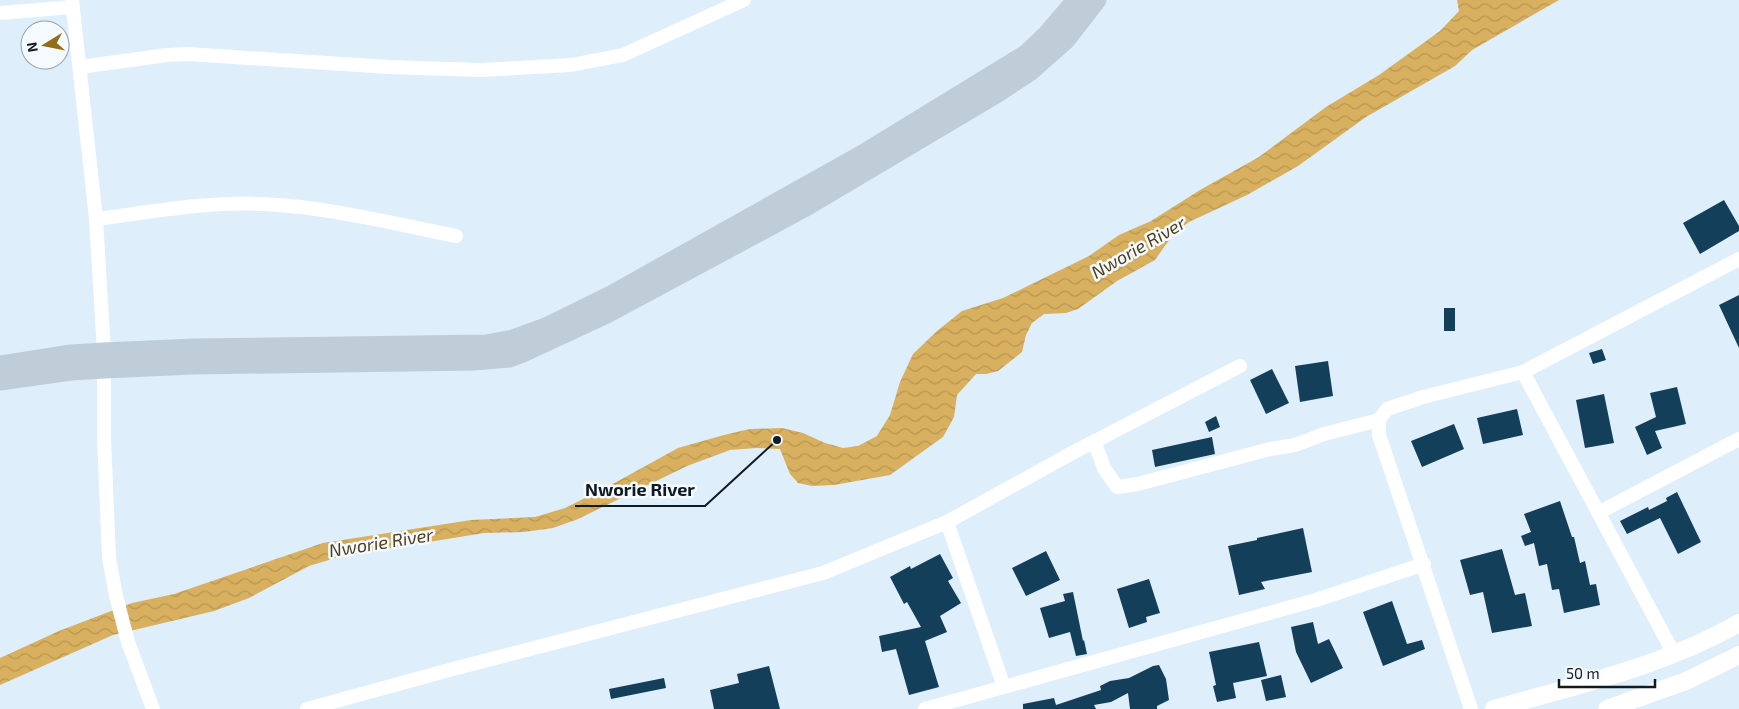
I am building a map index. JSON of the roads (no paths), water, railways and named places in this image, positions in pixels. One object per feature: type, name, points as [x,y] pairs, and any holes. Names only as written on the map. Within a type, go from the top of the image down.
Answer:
[{"type":"main road","points":[[0,380],[71,371],[104,360],[194,348],[486,344],[514,339],[546,327],[611,295],[886,140],[1026,54],[1048,33],[1076,0]]},
{"type":"main road","points":[[0,365],[71,354],[104,360],[193,365],[474,361],[510,358],[607,314],[804,208],[996,94],[1031,71],[1066,40],[1097,0]]},
{"type":"street","points":[[80,67],[188,54],[388,67],[482,70],[571,65],[623,55],[744,0]]},
{"type":"street","points":[[0,13],[73,3],[96,219],[104,360],[104,438],[109,558],[116,596],[128,642],[153,709]]},
{"type":"street","points":[[96,219],[224,204],[263,204],[310,208],[456,236]]},
{"type":"street","points":[[1471,709],[1424,564],[1379,435],[1379,420],[1387,409],[1423,397],[1523,372],[1739,259]]},
{"type":"street","points":[[307,709],[823,572],[947,522],[1094,442],[1240,366]]},
{"type":"street","points":[[1523,372],[1674,654]]},
{"type":"street","points":[[1094,442],[1104,468],[1117,487],[1138,484],[1270,449],[1295,445],[1324,434],[1379,420]]},
{"type":"street","points":[[1598,513],[1739,439]]},
{"type":"street","points":[[947,522],[1004,687]]},
{"type":"street","points":[[925,709],[1316,600],[1424,564]]},
{"type":"street","points":[[1494,709],[1617,674],[1674,654],[1739,623]]},
{"type":"street","points":[[1607,709],[1686,681],[1739,655]]},
{"type":"water","points":[[1457,0],[1559,0],[1472,50],[1455,66],[1366,117],[1298,166],[1247,195],[1189,222],[1174,233],[1155,260],[1117,281],[1078,309],[1066,313],[1044,314],[1032,323],[1026,335],[1022,352],[998,371],[976,374],[957,395],[954,417],[943,437],[890,475],[834,485],[812,486],[798,483],[790,474],[780,449],[730,450],[687,466],[578,519],[553,528],[524,532],[484,533],[342,556],[309,566],[249,598],[214,611],[113,635],[0,685],[0,658],[59,631],[132,603],[174,594],[323,543],[471,520],[535,517],[565,508],[678,448],[750,429],[782,428],[803,433],[825,443],[843,448],[858,446],[877,436],[890,415],[900,382],[913,354],[962,311],[1003,298],[1089,256],[1119,235],[1151,221],[1200,190],[1259,157],[1326,107],[1379,75],[1440,31],[1459,11]]},
{"type":"place","name":"Nworie River","points":[[777,440]]}]
